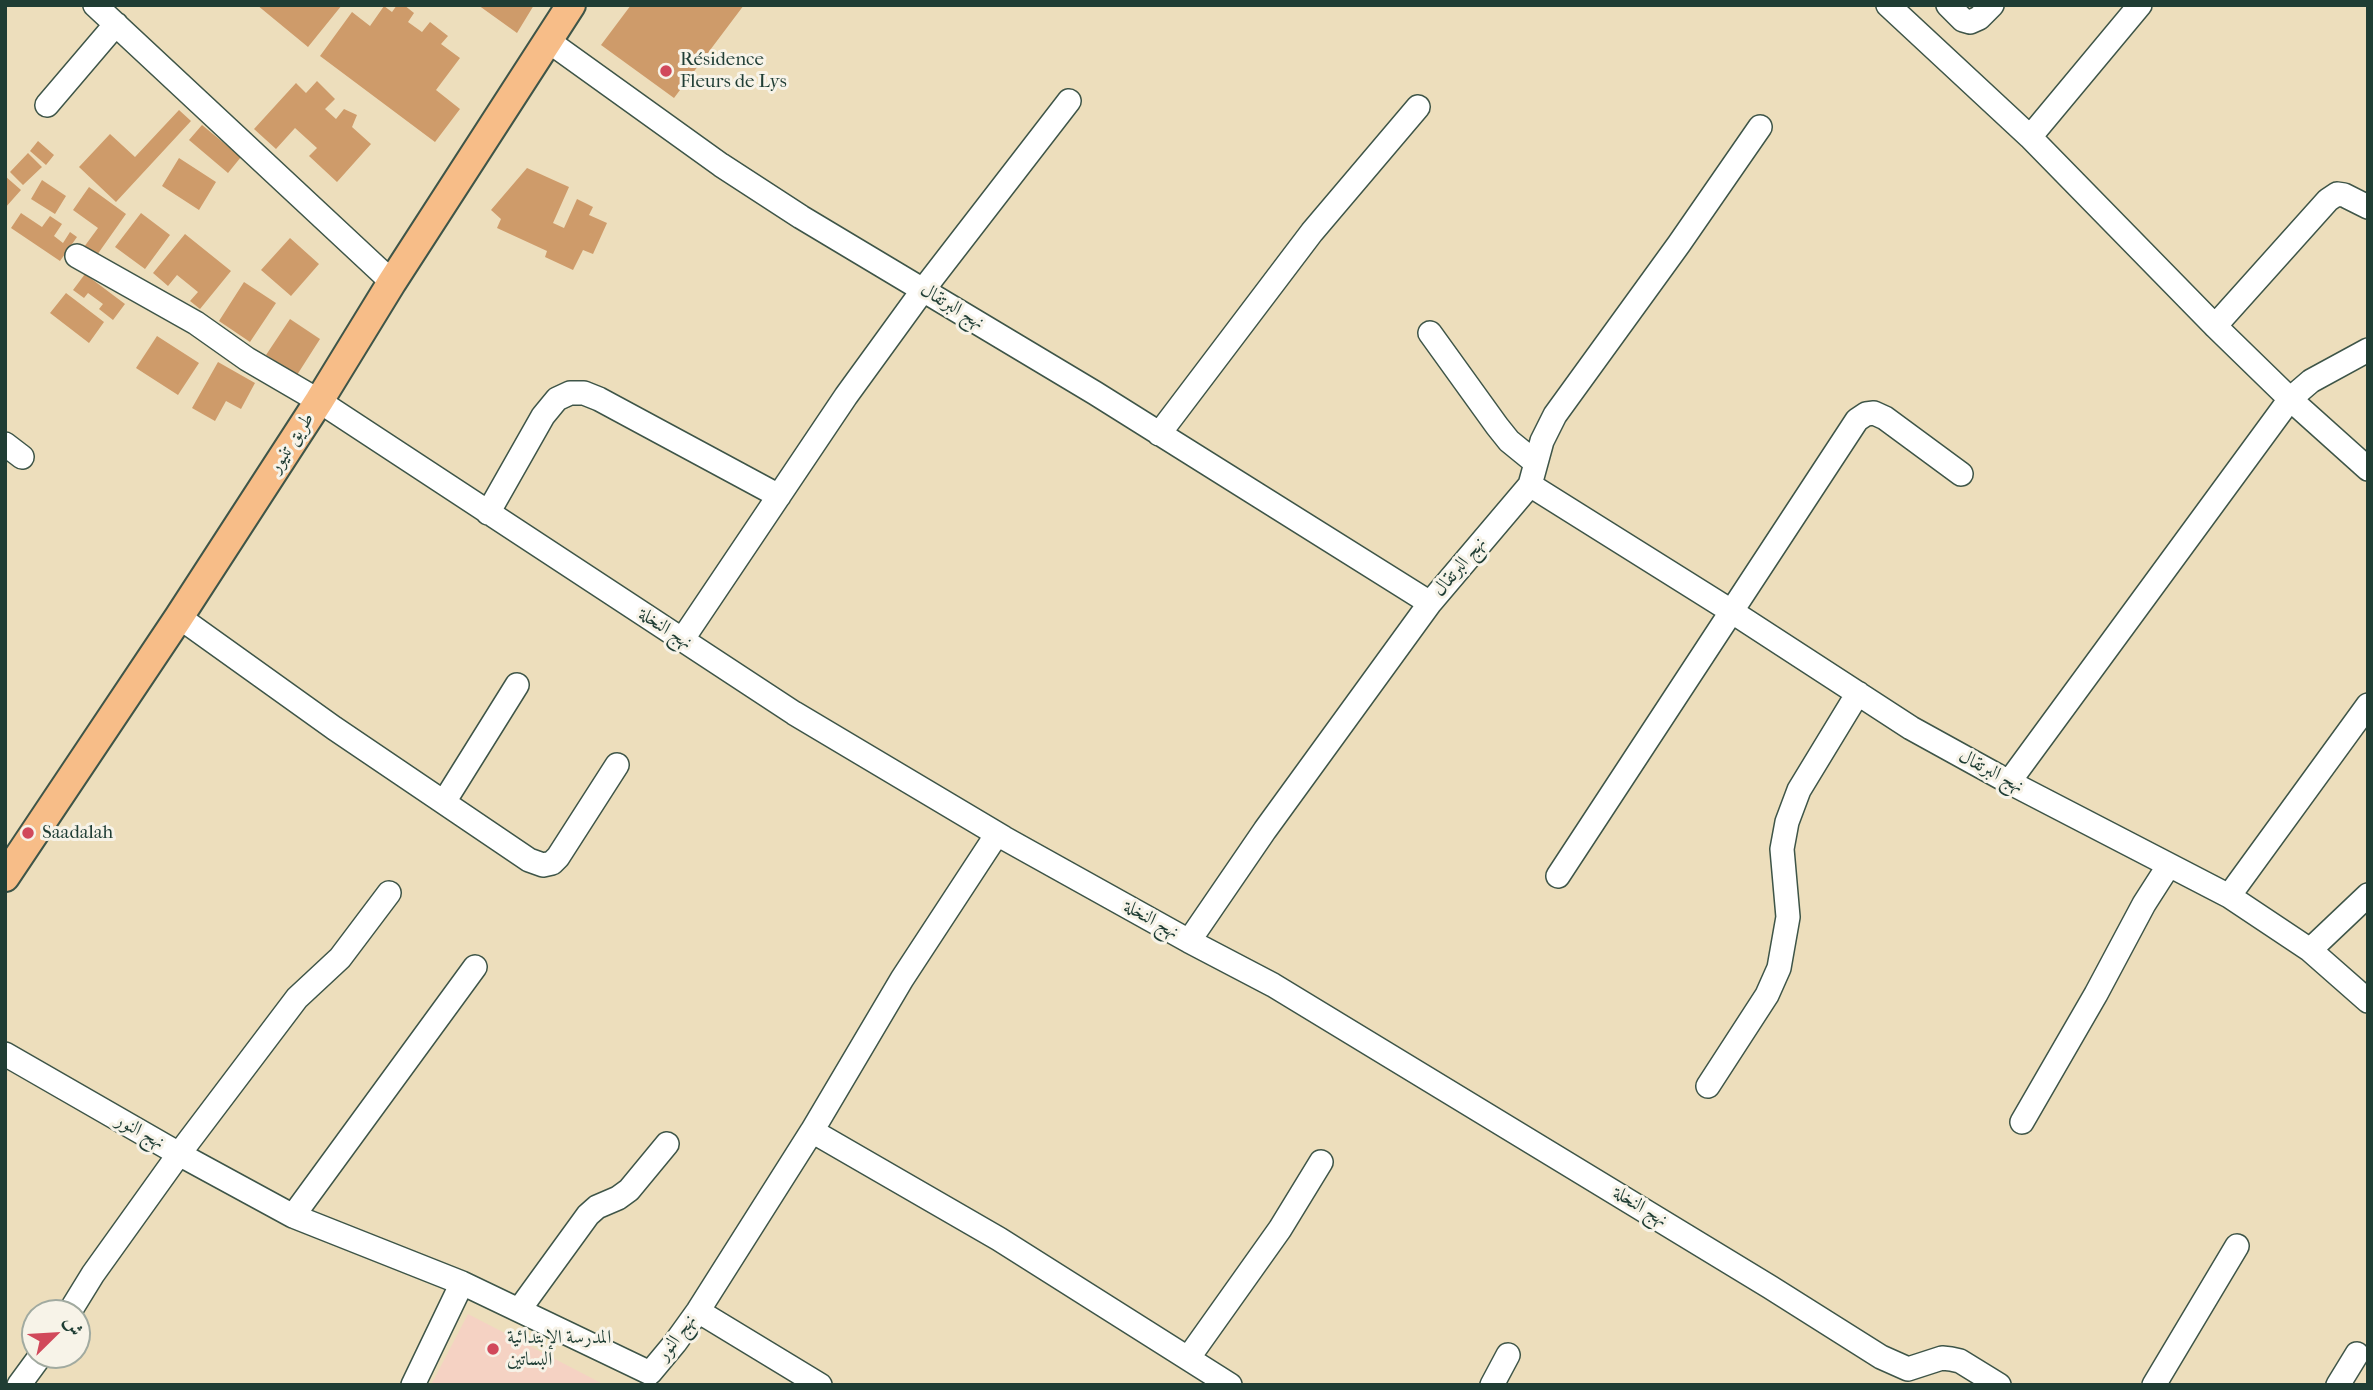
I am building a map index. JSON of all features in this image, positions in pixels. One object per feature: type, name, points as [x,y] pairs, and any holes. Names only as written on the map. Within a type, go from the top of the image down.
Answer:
[{"type":"main road","name":"طريق تنيور","points":[[7,870],[179,617],[571,5]]},
{"type":"street","points":[[95,5],[392,282]]},
{"type":"street","points":[[1888,5],[2030,138],[2290,399],[2368,469]]},
{"type":"street","points":[[1948,5],[1963,20],[1970,22],[1979,18],[1992,5]]},
{"type":"street","points":[[2030,138],[2140,5]]},
{"type":"street","points":[[47,105],[116,24]]},
{"type":"street","name":"نهج البرتقال","points":[[547,40],[721,164],[801,217],[1159,433],[1430,603],[1530,485],[1911,728],[2229,896],[2310,950],[2368,1001]]},
{"type":"street","points":[[682,640],[846,396],[923,290],[1069,100]]},
{"type":"street","points":[[1159,433],[1312,232],[1418,107]]},
{"type":"street","points":[[1530,485],[1542,441],[1555,415],[1760,127]]},
{"type":"street","points":[[2215,326],[2328,200],[2337,194],[2344,195],[2368,207]]},
{"type":"street","name":"نهج النخلة","points":[[77,256],[197,323],[247,359],[319,401],[794,713],[997,834],[1189,942],[1273,985],[1881,1357],[1908,1369],[1942,1358],[1960,1361],[1999,1385]]},
{"type":"street","points":[[1430,333],[1509,441],[1536,463]]},
{"type":"street","points":[[2009,782],[2290,399],[2311,381],[2368,350]]},
{"type":"street","points":[[488,513],[543,416],[557,398],[570,393],[584,393],[599,399],[779,496]]},
{"type":"street","points":[[1558,876],[1857,420],[1866,414],[1874,413],[1885,418],[1961,474]]},
{"type":"street","points":[[1189,942],[1265,830],[1430,603]]},
{"type":"street","points":[[179,617],[334,728],[529,860],[543,865],[552,863],[558,857],[617,765]]},
{"type":"street","points":[[444,802],[517,685]]},
{"type":"street","points":[[1708,1086],[1767,995],[1779,968],[1788,917],[1782,849],[1787,822],[1799,790],[1858,693]]},
{"type":"street","points":[[2229,896],[2368,705]]},
{"type":"street","name":"نهج النور","points":[[5,1054],[293,1216],[462,1283],[519,1310],[647,1379],[698,1311],[812,1131],[902,979],[997,834]]},
{"type":"street","points":[[2021,1122],[2096,994],[2144,904],[2169,865]]},
{"type":"street","points":[[78,1299],[179,1154],[298,998],[340,958],[389,893]]},
{"type":"street","points":[[2310,950],[2368,895]]},
{"type":"street","points":[[293,1216],[475,967]]},
{"type":"street","points":[[812,1131],[999,1239],[1230,1385]]},
{"type":"street","points":[[519,1310],[589,1215],[597,1206],[618,1198],[638,1182],[667,1143]]},
{"type":"street","points":[[1189,1357],[1280,1230],[1321,1162]]},
{"type":"street","points":[[2154,1385],[2237,1246]]},
{"type":"street","points":[[413,1385],[462,1283]]},
{"type":"street","points":[[698,1311],[820,1385]]},
{"type":"street","points":[[2338,1385],[2357,1354]]},
{"type":"street","points":[[1492,1385],[1508,1355]]},
{"type":"street","points":[[19,1385],[31,1369]]},
{"type":"shaded area","name":"المدرسة الإبتدائية البساتين","points":[[468,1314],[605,1385],[431,1385]]},
{"type":"building","points":[[257,5],[342,5],[308,47]]},
{"type":"building","points":[[397,5],[404,5],[414,13],[408,22],[422,32],[430,22],[448,36],[441,44],[460,58],[436,90],[460,109],[435,142],[320,56],[352,12],[370,26],[384,6],[392,12]]},
{"type":"building","points":[[478,5],[534,5],[517,33]]},
{"type":"building","name":"Résidence Fleurs de Lys","points":[[631,5],[744,5],[674,98],[601,45]]},
{"type":"building","points":[[317,81],[335,99],[325,109],[336,119],[344,109],[357,115],[352,127],[371,144],[337,182],[309,156],[317,148],[295,128],[276,149],[254,129],[296,83],[306,93]]},
{"type":"building","points":[[179,110],[191,121],[116,202],[79,167],[110,134],[135,157]]},
{"type":"building","points":[[202,125],[241,157],[228,173],[189,140]]},
{"type":"building","points":[[38,141],[54,155],[46,165],[30,151]]},
{"type":"building","points":[[28,153],[42,167],[23,185],[10,172]]},
{"type":"building","points":[[179,158],[216,182],[199,210],[162,186]]},
{"type":"building","points":[[527,168],[569,187],[553,223],[564,228],[577,199],[593,207],[589,215],[607,223],[593,254],[583,250],[573,270],[545,257],[547,251],[497,228],[501,219],[491,210]]},
{"type":"building","points":[[5,176],[21,190],[5,208]]},
{"type":"building","points":[[42,180],[66,196],[55,214],[31,199]]},
{"type":"building","points":[[89,187],[126,214],[97,255],[84,247],[98,228],[73,210]]},
{"type":"building","points":[[21,213],[42,227],[50,216],[62,224],[54,236],[63,243],[70,232],[77,237],[60,261],[11,228]]},
{"type":"building","points":[[141,213],[170,235],[145,269],[115,247]]},
{"type":"building","points":[[185,234],[231,271],[200,309],[190,301],[198,292],[177,275],[168,286],[153,273]]},
{"type":"building","points":[[290,238],[319,264],[291,296],[261,270]]},
{"type":"building","points":[[85,274],[125,304],[113,320],[99,309],[103,304],[88,293],[84,298],[73,290]]},
{"type":"building","points":[[244,282],[276,303],[250,342],[219,321]]},
{"type":"building","points":[[66,293],[104,322],[89,343],[50,313]]},
{"type":"building","points":[[290,319],[320,339],[297,375],[266,355]]},
{"type":"building","points":[[157,336],[199,363],[178,395],[136,368]]},
{"type":"building","points":[[218,362],[255,383],[241,409],[226,401],[215,421],[192,408]]},
{"type":"place","name":"Résidence Fleurs de Lys","points":[[666,71]]},
{"type":"place","name":"Saadalah","points":[[28,833]]},
{"type":"place","name":"المدرسة الإبتدائية البساتين","points":[[493,1349]]}]
